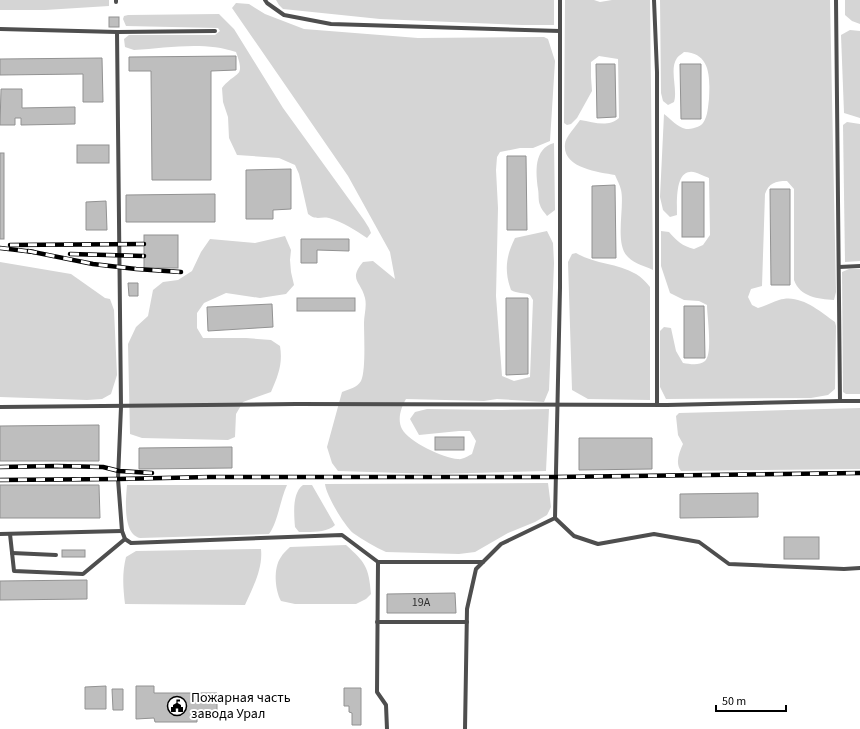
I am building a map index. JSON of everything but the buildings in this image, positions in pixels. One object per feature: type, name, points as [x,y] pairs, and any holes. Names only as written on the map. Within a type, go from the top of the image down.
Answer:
[{"type":"lane","points":[[265,0],[284,15],[331,24],[560,31]]},
{"type":"lane","points":[[560,0],[560,288],[555,518],[574,536],[598,544],[654,534],[699,542],[729,564],[844,570],[860,568]]},
{"type":"lane","points":[[654,0],[657,72],[657,405]]},
{"type":"lane","points":[[836,0],[840,401]]},
{"type":"lane","points":[[0,29],[116,32],[215,31]]},
{"type":"lane","points":[[116,32],[120,407],[118,479],[122,532],[125,539],[131,543],[342,534],[378,562],[483,562]]},
{"type":"lane","points":[[839,266],[860,266]]},
{"type":"lane","points":[[0,407],[120,407],[296,404],[657,405],[860,401]]},
{"type":"lane","points":[[465,729],[467,610],[476,569],[501,544],[555,518]]},
{"type":"lane","points":[[0,534],[122,532]]},
{"type":"lane","points":[[10,534],[14,571],[83,574],[125,539]]},
{"type":"lane","points":[[12,553],[56,555]]},
{"type":"lane","points":[[378,562],[378,692],[386,705],[387,729]]},
{"type":"lane","points":[[377,622],[467,622]]},
{"type":"shaded area","points":[[0,0],[109,0],[109,6],[45,10],[0,10]]},
{"type":"shaded area","points":[[276,0],[554,0],[554,25],[380,19],[283,9]]},
{"type":"shaded area","points":[[565,0],[594,0],[600,2],[612,0],[650,0],[653,270],[640,265],[628,257],[624,251],[621,235],[621,188],[615,175],[591,170],[575,164],[569,159],[566,152],[565,141],[580,120],[605,124],[619,118],[618,59],[599,56],[591,62],[592,91],[577,118],[571,124],[567,125],[564,123]]},
{"type":"shaded area","points":[[660,0],[830,0],[836,292],[834,300],[816,298],[805,294],[797,286],[794,280],[794,189],[787,181],[773,183],[768,187],[765,194],[762,286],[751,289],[748,297],[752,305],[758,308],[787,298],[802,301],[816,308],[835,322],[835,389],[828,395],[811,398],[666,399],[660,387],[660,331],[664,327],[671,328],[676,351],[683,363],[703,363],[709,351],[707,305],[699,301],[684,300],[670,293],[661,266],[661,231],[669,232],[680,243],[694,249],[703,245],[710,235],[709,178],[692,172],[685,174],[682,177],[679,183],[677,196],[677,215],[670,217],[663,210],[660,197],[664,114],[677,125],[686,129],[700,126],[705,120],[707,114],[709,99],[709,75],[704,62],[699,57],[693,53],[684,52],[678,57],[674,68],[674,102],[668,105],[663,101],[661,93]]},
{"type":"shaded area","points":[[845,0],[860,0],[860,24],[852,21],[845,15]]},
{"type":"shaded area","points":[[236,3],[249,4],[265,14],[304,29],[418,38],[544,37],[548,39],[555,61],[550,141],[533,148],[520,148],[500,152],[497,157],[496,170],[498,208],[496,296],[502,376],[514,381],[530,377],[533,300],[530,295],[511,290],[507,276],[507,264],[515,238],[547,231],[553,243],[554,263],[549,390],[544,402],[497,399],[484,401],[406,399],[401,410],[400,418],[402,429],[419,444],[444,456],[460,459],[472,454],[476,441],[470,431],[419,435],[410,419],[415,412],[427,409],[549,409],[546,471],[434,474],[338,471],[332,463],[327,447],[342,392],[353,388],[361,381],[364,369],[364,323],[366,301],[357,280],[356,273],[363,262],[373,261],[395,279],[390,252],[348,176],[232,8]]},
{"type":"shaded area","points":[[219,14],[234,29],[283,108],[364,220],[371,233],[367,238],[339,222],[329,218],[316,218],[308,214],[299,174],[295,165],[279,158],[237,155],[229,138],[228,117],[223,102],[222,88],[240,71],[236,52],[198,46],[134,50],[125,47],[124,39],[129,35],[215,35],[220,31],[218,28],[126,26],[123,19],[124,16]]},
{"type":"shaded area","points":[[850,30],[860,31],[860,118],[844,113],[841,35]]},
{"type":"shaded area","points":[[847,122],[860,124],[860,261],[845,262],[843,125]]},
{"type":"shaded area","points":[[554,143],[555,210],[547,216],[539,203],[537,162],[542,150]]},
{"type":"shaded area","points":[[285,236],[291,250],[291,272],[294,285],[286,294],[260,298],[226,293],[204,303],[197,313],[197,328],[203,338],[246,338],[271,340],[280,346],[281,359],[279,370],[271,392],[243,402],[236,414],[235,437],[228,440],[142,438],[130,434],[128,344],[136,327],[148,316],[153,290],[163,282],[178,280],[192,271],[201,252],[210,239],[255,243]]},
{"type":"shaded area","points":[[576,253],[583,257],[629,270],[645,281],[650,287],[650,400],[588,399],[572,390],[568,262],[572,254]]},
{"type":"shaded area","points":[[0,262],[71,274],[105,298],[110,299],[114,310],[117,375],[111,394],[102,399],[87,400],[0,397]]},
{"type":"shaded area","points":[[849,269],[860,269],[860,394],[846,394],[843,392],[842,272]]},
{"type":"shaded area","points":[[860,408],[860,469],[681,471],[678,465],[678,458],[683,444],[678,435],[676,416],[679,413]]},
{"type":"shaded area","points":[[548,483],[551,507],[547,515],[535,522],[508,533],[475,552],[459,554],[386,552],[378,548],[357,536],[349,529],[340,517],[332,502],[325,484]]},
{"type":"shaded area","points":[[127,485],[287,485],[275,523],[269,534],[140,538],[134,535],[130,530],[126,515]]},
{"type":"shaded area","points":[[303,485],[312,485],[335,525],[332,528],[318,532],[299,532],[295,527],[295,498],[299,489]]},
{"type":"shaded area","points":[[346,545],[358,556],[367,571],[371,594],[366,599],[356,604],[295,604],[281,601],[276,585],[277,567],[278,562],[290,547]]},
{"type":"shaded area","points":[[261,549],[259,571],[245,605],[125,604],[123,580],[126,557],[136,551]]},
{"type":"railway","points":[[10,245],[144,244]]},
{"type":"railway","points":[[0,248],[34,252]]},
{"type":"railway","points":[[28,251],[93,264],[181,272]]},
{"type":"railway","points":[[70,254],[144,256]]},
{"type":"railway","points":[[0,467],[103,467],[119,471],[152,473]]},
{"type":"railway","points":[[0,480],[210,477],[555,477],[860,473]]},
{"type":"place","name":"Пожарная часть завода Урал","points":[[177,706]]}]
